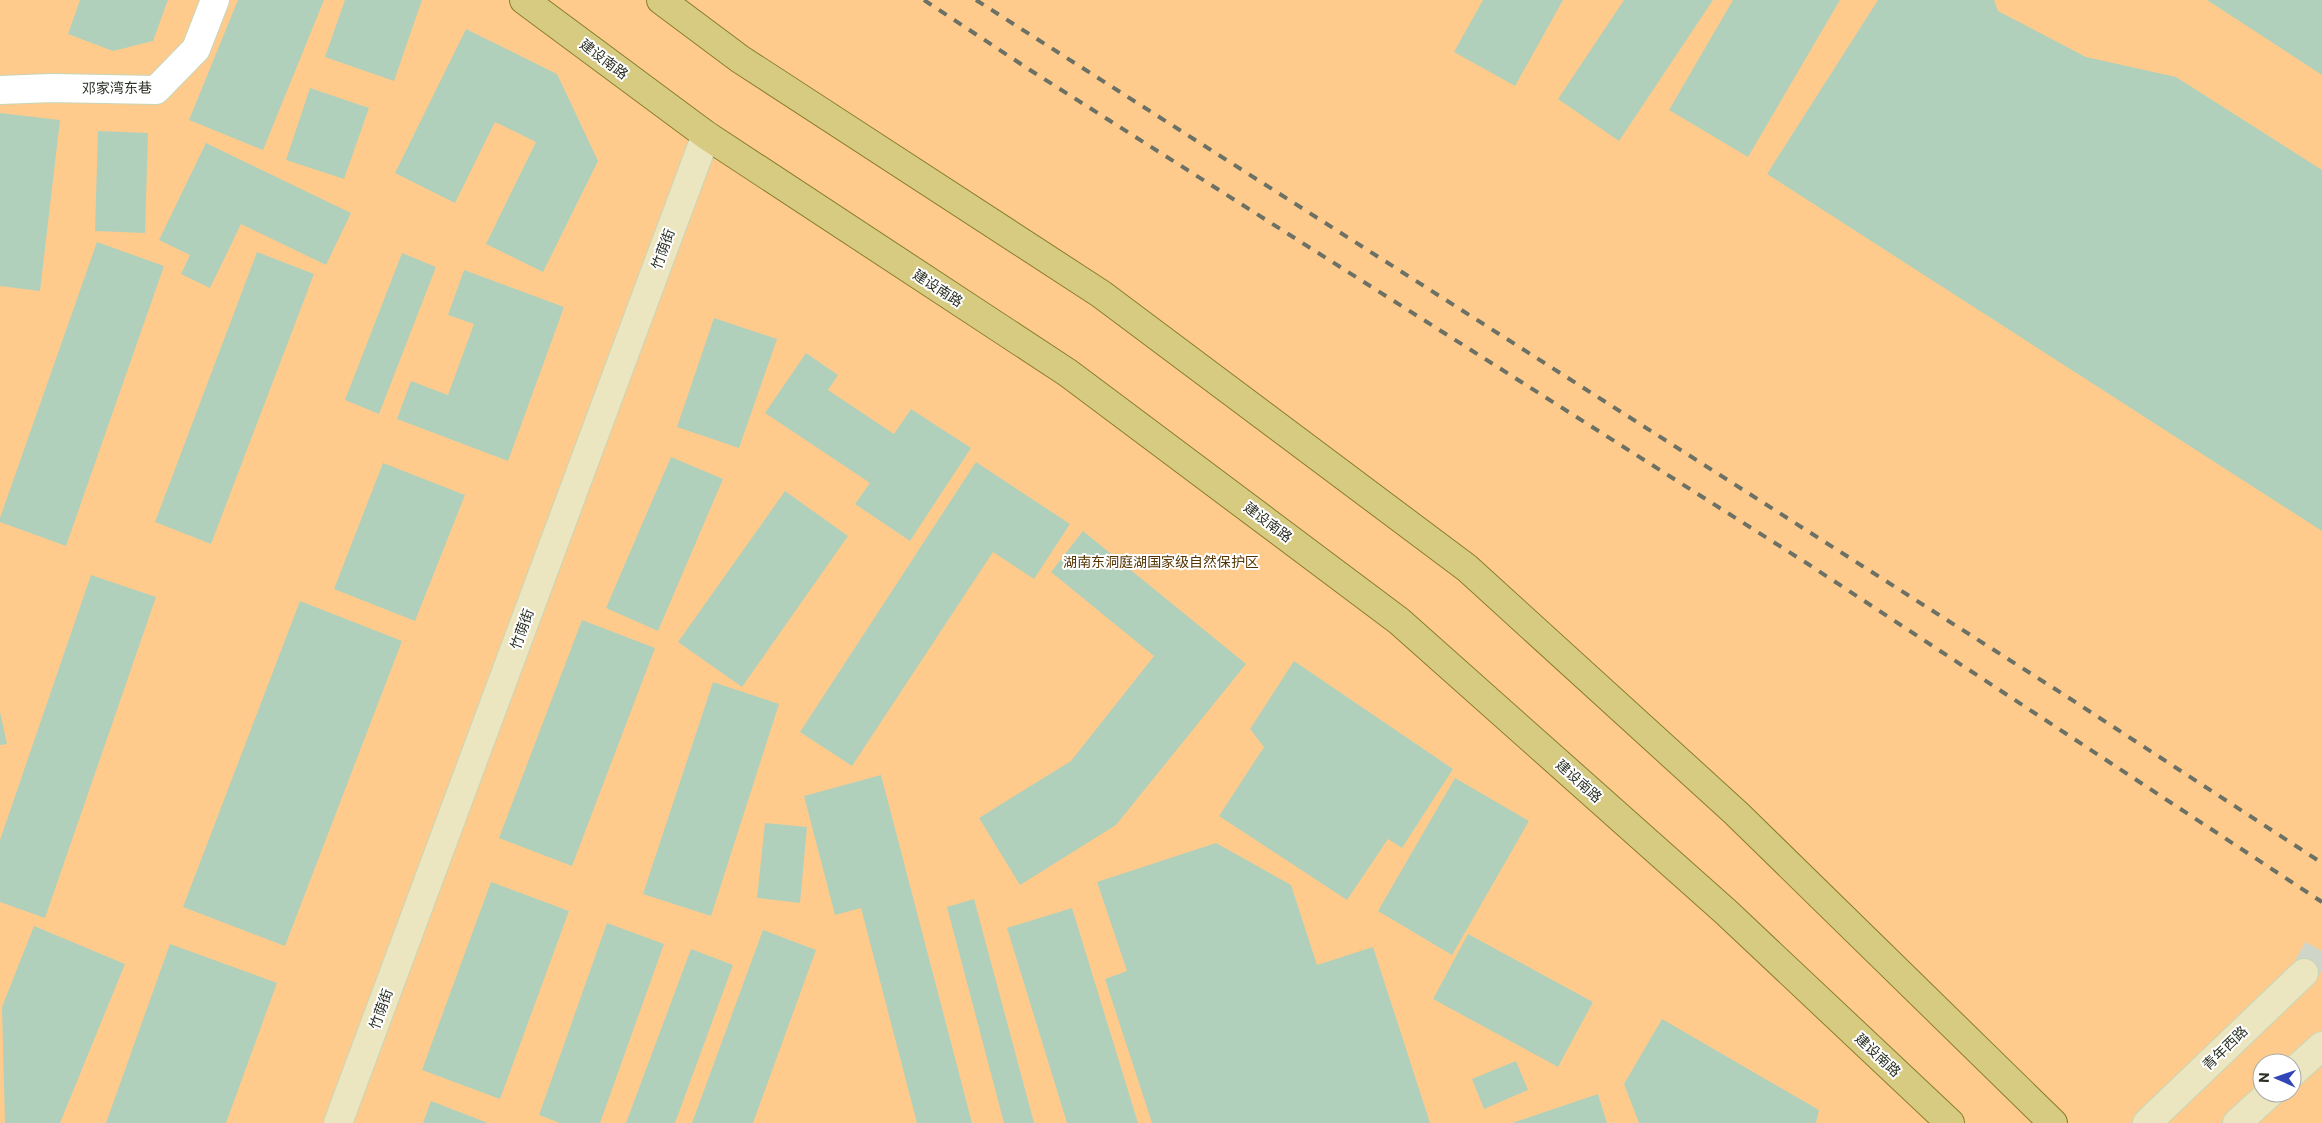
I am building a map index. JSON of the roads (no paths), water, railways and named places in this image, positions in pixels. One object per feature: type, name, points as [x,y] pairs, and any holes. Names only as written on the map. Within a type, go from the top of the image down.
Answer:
[{"type":"main road","name":"建设南路","points":[[524,0],[706,135],[1068,373],[1399,621],[1726,912],[1950,1123]]},
{"type":"main road","points":[[661,0],[740,59],[1101,294],[1466,568],[1736,813],[2053,1123]]},
{"type":"main road","name":"竹荫街","points":[[338,1123],[706,135]]},
{"type":"main road","name":"青年西路","points":[[2146,1123],[2304,972]]},
{"type":"main road","points":[[2302,1065],[2322,1046]]},
{"type":"main road","points":[[2238,1123],[2259,1103]]},
{"type":"street","name":"邓家湾东巷","points":[[0,90],[52,88],[156,90],[196,49],[215,0]]},
{"type":"tunnel","points":[[2304,973],[2322,941]]},
{"type":"railway","points":[[924,0],[1030,70],[1808,564],[2322,902]]},
{"type":"railway","points":[[976,0],[2066,696],[2322,863]]},
{"type":"park label","name":"湖南东洞庭湖国家级自然保护区","points":[[1161,562]]}]
